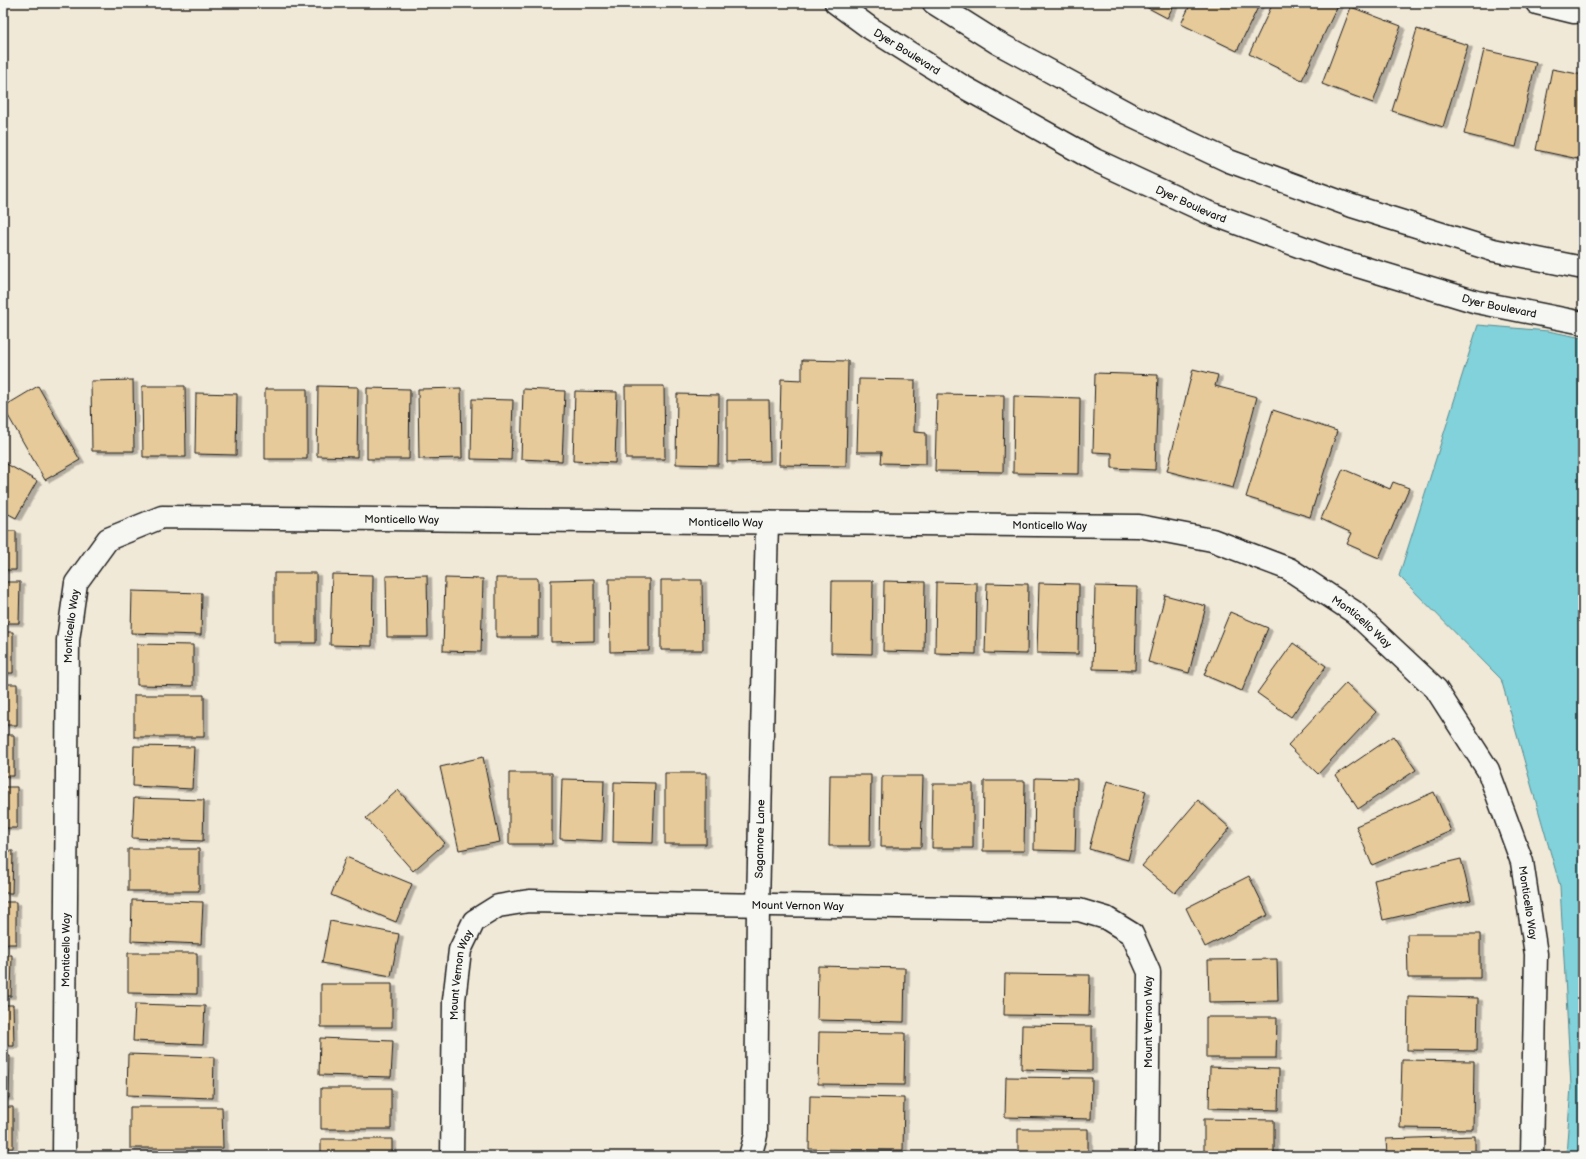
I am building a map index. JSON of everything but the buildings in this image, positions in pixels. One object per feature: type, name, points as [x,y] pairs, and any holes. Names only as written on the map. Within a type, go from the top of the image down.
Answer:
[{"type":"street","name":"Dyer Boulevard","points":[[836,3],[870,28],[962,86],[1095,160],[1207,212],[1331,258],[1469,299],[1583,323]]},
{"type":"street","points":[[934,3],[996,42],[1120,109],[1229,161],[1352,206],[1493,250],[1583,268]]},
{"type":"street","points":[[1538,3],[1574,12],[1583,11]]},
{"type":"street","name":"Monticello Way","points":[[64,1156],[68,640],[76,583],[108,539],[162,517],[1139,526],[1212,540],[1289,570],[1354,612],[1436,689],[1488,770],[1522,862],[1536,954],[1532,1156]]},
{"type":"street","name":"Sagamore Lane","points":[[750,1156],[756,1135],[758,905],[767,522]]},
{"type":"street","name":"Mount Vernon Way","points":[[452,1156],[454,1000],[460,950],[474,921],[498,906],[528,901],[1079,910],[1106,918],[1132,934],[1149,972],[1147,1156]]},
{"type":"water","points":[[1478,325],[1548,331],[1583,338],[1583,1156],[1566,1156],[1571,1086],[1560,886],[1501,679],[1399,576]]}]
